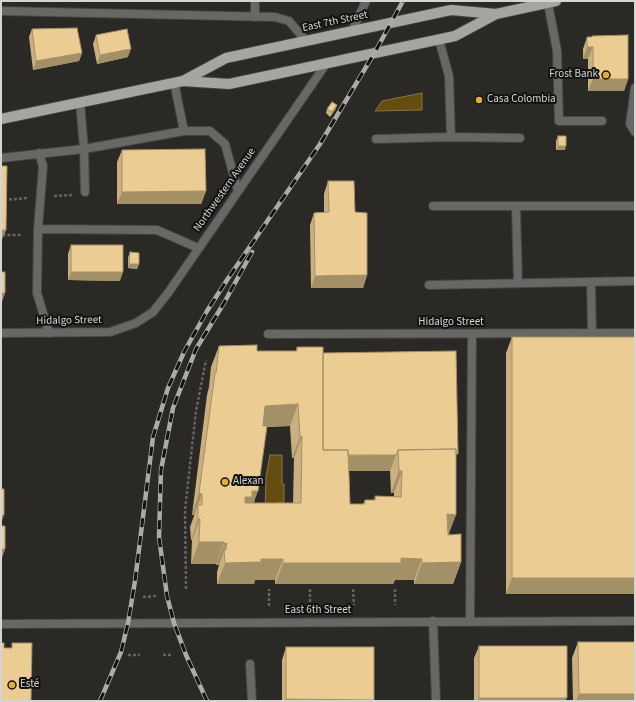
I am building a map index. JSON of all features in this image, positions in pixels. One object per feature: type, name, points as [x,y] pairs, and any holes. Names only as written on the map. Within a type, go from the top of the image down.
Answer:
[{"type":"main road","name":"East 7th Street","points":[[179,81],[230,84],[326,64],[455,36],[496,14],[524,5],[552,2]]},
{"type":"main road","name":"East 7th Street","points":[[1,119],[179,81],[226,58],[306,40],[450,10],[496,14]]},
{"type":"street","points":[[255,1],[255,17]]},
{"type":"street","points":[[352,31],[366,1]]},
{"type":"street","points":[[552,2],[557,51],[559,121],[602,121]]},
{"type":"street","points":[[1,11],[275,17],[289,21],[306,40]]},
{"type":"street","points":[[439,40],[450,76],[451,137]]},
{"type":"street","name":"Northwestern Avenue","points":[[136,323],[153,312],[168,293],[326,64]]},
{"type":"street","points":[[179,81],[184,131]]},
{"type":"street","points":[[635,88],[630,124],[635,132]]},
{"type":"street","points":[[80,102],[84,149],[85,192]]},
{"type":"street","points":[[1,158],[84,149],[184,131],[210,131],[226,144],[238,191]]},
{"type":"street","points":[[376,139],[451,137],[520,138]]},
{"type":"street","points":[[39,153],[43,166],[38,230],[37,293],[49,333]]},
{"type":"street","points":[[434,206],[635,206]]},
{"type":"street","points":[[516,206],[518,283]]},
{"type":"street","points":[[38,230],[157,230],[198,248]]},
{"type":"street","points":[[429,285],[635,281]]},
{"type":"street","points":[[591,282],[592,334]]},
{"type":"street","name":"Hidalgo Street","points":[[1,333],[110,332],[136,323]]},
{"type":"street","name":"Hidalgo Street","points":[[268,334],[635,333]]},
{"type":"street","points":[[470,621],[472,334]]},
{"type":"street","points":[[433,621],[436,701]]},
{"type":"street","name":"East 6th Street","points":[[1,624],[635,621]]},
{"type":"street","points":[[250,664],[252,701]]},
{"type":"path","points":[[54,196],[73,196]]},
{"type":"path","points":[[4,206],[4,199],[27,198]]},
{"type":"path","points":[[4,227],[4,234],[22,235]]},
{"type":"path","points":[[186,589],[185,510],[196,411],[206,360]]},
{"type":"path","points":[[269,591],[269,606]]},
{"type":"path","points":[[310,591],[310,606]]},
{"type":"path","points":[[354,591],[354,605]]},
{"type":"path","points":[[395,591],[395,605]]},
{"type":"path","points":[[143,597],[157,596]]},
{"type":"path","points":[[163,655],[173,654]]},
{"type":"path","points":[[128,655],[140,655]]},
{"type":"shaded area","points":[[422,93],[422,110],[375,111],[382,101]]},
{"type":"shaded area","points":[[270,455],[282,455],[282,484],[284,484],[284,503],[278,502],[278,510],[265,509],[266,477]]},
{"type":"building","points":[[77,28],[82,53],[36,61],[32,29]]},
{"type":"building","points":[[127,29],[131,49],[100,55],[96,35]]},
{"type":"building","name":"Frost Bank","points":[[628,35],[628,79],[593,79],[593,47],[587,47],[587,37]]},
{"type":"building","points":[[332,102],[337,105],[332,112],[327,109]]},
{"type":"building","points":[[558,136],[566,136],[566,146],[558,146]]},
{"type":"building","points":[[205,149],[206,191],[122,192],[122,150]]},
{"type":"building","points":[[1,166],[7,166],[6,230],[1,230]]},
{"type":"building","points":[[328,181],[354,181],[355,212],[367,213],[367,275],[315,276],[314,213],[329,212]]},
{"type":"building","points":[[71,245],[123,245],[123,272],[71,272]]},
{"type":"building","points":[[130,252],[139,253],[139,264],[129,264]]},
{"type":"building","points":[[1,272],[5,272],[5,293],[1,293]]},
{"type":"building","points":[[512,337],[635,337],[635,578],[512,578]]},
{"type":"building","name":"Alexan","points":[[257,345],[257,351],[297,351],[297,347],[323,347],[323,450],[348,450],[350,504],[365,504],[365,500],[376,500],[375,496],[401,497],[402,471],[399,471],[398,450],[456,449],[456,515],[447,514],[448,535],[461,534],[461,562],[422,563],[422,559],[401,558],[401,563],[283,563],[283,559],[261,559],[261,562],[225,563],[224,550],[226,550],[227,543],[199,542],[200,519],[198,519],[198,505],[202,505],[202,494],[199,493],[219,346]],"holes":[[[298,404],[300,437],[302,436],[301,503],[245,503],[245,497],[252,497],[252,491],[258,491],[267,426],[263,426],[265,406]]]},
{"type":"building","points":[[456,351],[458,454],[456,454],[456,449],[398,450],[396,455],[348,455],[348,450],[323,450],[323,353]]},
{"type":"building","points":[[1,489],[4,489],[4,515],[1,515]]},
{"type":"building","points":[[1,526],[5,526],[5,549],[1,549]]},
{"type":"building","points":[[578,642],[635,642],[635,694],[579,694]]},
{"type":"building","points":[[1,643],[4,643],[4,648],[12,648],[12,643],[32,643],[31,701],[1,701]]},
{"type":"building","points":[[479,646],[567,646],[567,698],[479,698]]},
{"type":"building","points":[[286,647],[374,647],[374,700],[286,699]]},
{"type":"railway","points":[[100,701],[121,652],[128,623],[135,581],[153,437],[168,388],[184,352],[207,311],[320,144],[375,52],[403,1]]},
{"type":"railway","points":[[207,701],[186,655],[174,623],[167,596],[159,537],[161,470],[173,408],[196,349],[224,303],[252,252]]},
{"type":"place","name":"Frost Bank","points":[[606,75]]},
{"type":"place","name":"Casa Colombia","points":[[479,100]]},
{"type":"place","name":"Alexan","points":[[225,482]]},
{"type":"place","name":"Esté","points":[[12,685]]}]
